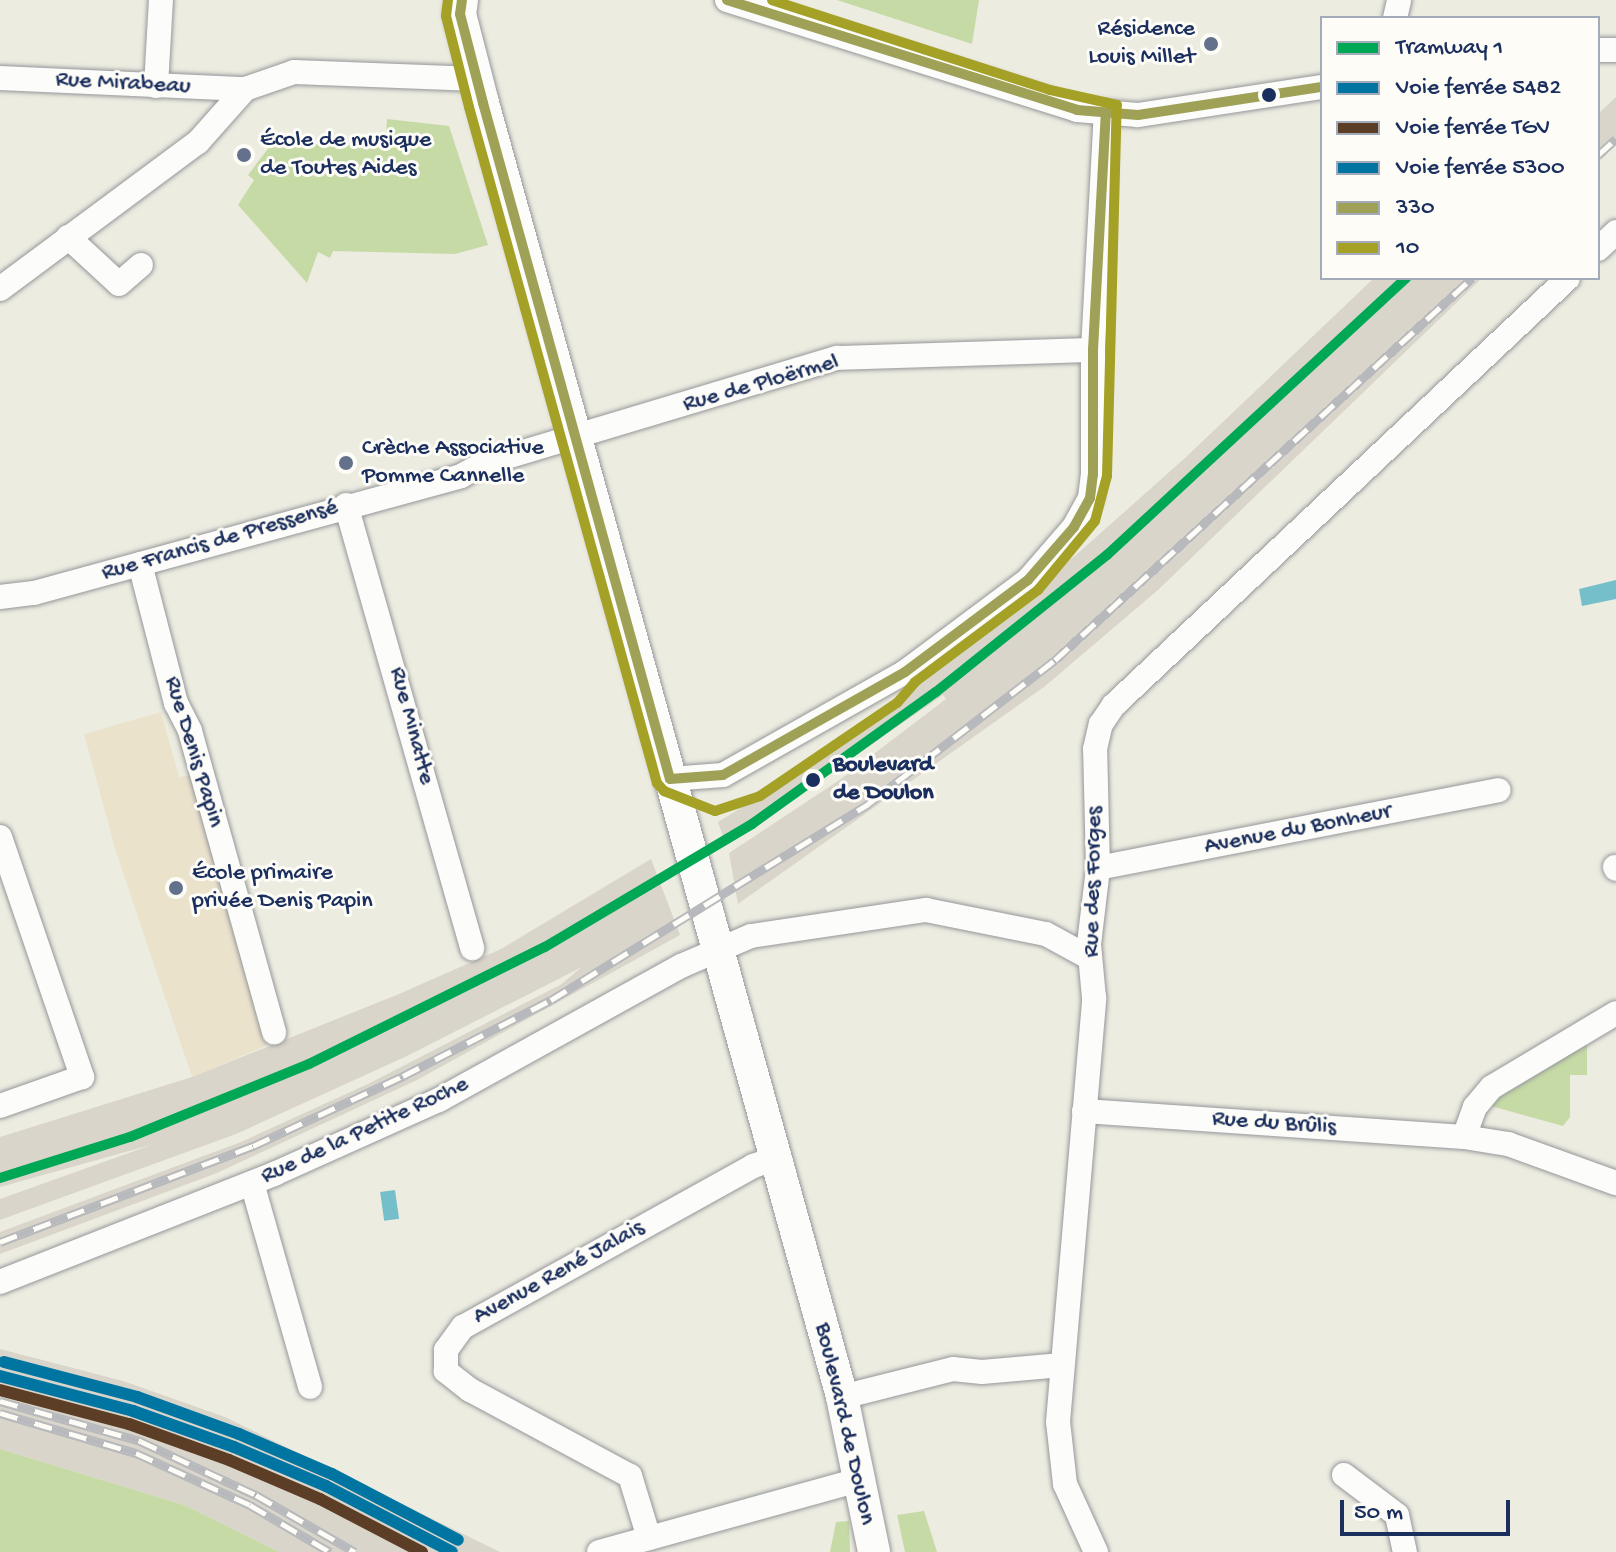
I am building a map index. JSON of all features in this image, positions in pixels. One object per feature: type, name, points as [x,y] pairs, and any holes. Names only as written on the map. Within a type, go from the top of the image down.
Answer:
[{"type":"main road","name":"Boulevard de Doulon","points":[[462,0],[477,79],[842,1397],[874,1552]]},
{"type":"street","points":[[156,86],[161,0]]},
{"type":"street","points":[[727,0],[1047,104],[1106,113],[1138,115],[1320,87]]},
{"type":"street","points":[[0,289],[198,142],[245,89],[294,72],[477,79]]},
{"type":"street","name":"Rue Mirabeau","points":[[0,78],[245,89]]},
{"type":"street","points":[[670,779],[704,779],[744,764],[905,672],[1028,580],[1074,527],[1090,498],[1093,350],[1106,113]]},
{"type":"street","points":[[1600,247],[1616,232]]},
{"type":"street","points":[[68,237],[119,284],[141,265]]},
{"type":"street","name":"Rue des Forges","points":[[1096,1552],[1074,1509],[1061,1465],[1062,1365],[1094,998],[1090,958],[1098,868],[1095,749],[1101,724],[1114,705],[1566,280]]},
{"type":"street","name":"Rue de Ploërmel","points":[[577,438],[837,358],[1093,350]]},
{"type":"street","name":"Rue Francis de Pressensé","points":[[0,597],[140,564],[577,438]]},
{"type":"street","name":"Rue Minatte","points":[[346,505],[472,948]]},
{"type":"street","name":"Rue Denis Papin","points":[[140,564],[176,703],[190,731],[274,1032]]},
{"type":"street","name":"Avenue du Bonheur","points":[[1098,868],[1498,790]]},
{"type":"street","points":[[0,837],[82,1077],[0,1106]]},
{"type":"street","name":"Rue de la Petite Roche","points":[[0,1282],[252,1183],[439,1100],[717,950],[765,932],[926,910],[1046,934],[1090,958]]},
{"type":"street","points":[[1464,1137],[1482,1095],[1616,1013]]},
{"type":"street","name":"Rue du Brûlis","points":[[1084,1111],[1464,1137],[1508,1144],[1616,1183]]},
{"type":"street","name":"Avenue René Jalais","points":[[649,1538],[630,1476],[470,1390],[446,1371],[446,1350],[463,1327],[753,1166],[775,1159]]},
{"type":"street","points":[[252,1183],[310,1387]]},
{"type":"street","points":[[842,1397],[953,1369],[982,1372],[1062,1365]]},
{"type":"street","points":[[1344,1475],[1397,1515],[1405,1552]]},
{"type":"street","points":[[599,1552],[858,1480]]},
{"type":"shaded area","points":[[1616,97],[1616,145],[1600,161],[1600,112]]},
{"type":"shaded area","points":[[1372,280],[1480,280],[1158,590],[1044,687],[738,904],[729,853],[841,779],[946,699],[943,695],[726,845],[718,822],[823,757],[926,680],[925,672],[1076,555],[1185,458]]},
{"type":"shaded area","name":"École primaire privée Denis Papin","points":[[161,712],[179,777],[192,775],[268,1045],[192,1077],[116,852],[84,734]]},
{"type":"shaded area","points":[[651,859],[680,935],[417,1080],[217,1173],[0,1254],[0,1232],[241,1142],[370,1083],[560,985],[582,967],[407,1056],[236,1134],[0,1220],[0,1199],[151,1145],[0,1187],[0,1137],[192,1077],[399,994],[501,949]]},
{"type":"shaded area","points":[[0,1349],[123,1381],[225,1417],[500,1552],[279,1552],[184,1505],[0,1449]]},
{"type":"green space","points":[[837,0],[979,0],[972,44]]},
{"type":"green space","points":[[387,119],[449,126],[488,245],[455,254],[333,251],[330,258],[318,252],[307,283],[238,205],[254,180],[248,175],[273,142],[385,147]]},
{"type":"green space","points":[[1587,1044],[1587,1075],[1570,1075],[1570,1117],[1563,1126],[1487,1105]]},
{"type":"green space","points":[[0,1449],[184,1505],[279,1552],[0,1552]]},
{"type":"green space","points":[[924,1511],[937,1552],[905,1552],[897,1515]]},
{"type":"green space","points":[[849,1521],[850,1552],[830,1552],[836,1522]]},
{"type":"water","points":[[1616,580],[1616,599],[1582,606],[1579,589]]},
{"type":"water","points":[[395,1190],[399,1219],[384,1221],[380,1192]]},
{"type":"railway","points":[[1600,153],[1616,139]]},
{"type":"railway","points":[[0,1242],[253,1146],[403,1076],[551,1000],[868,804],[1055,660],[1470,280]]},
{"type":"railway","points":[[0,1401],[140,1441],[256,1495],[355,1552]]},
{"type":"railway","points":[[0,1413],[136,1453],[250,1505],[330,1552]]},
{"type":"tram line","name":"1","points":[[0,1178],[130,1137],[309,1064],[545,947],[752,824],[936,692],[1107,555],[1404,280]]},
{"type":"rail line","name":"5300","points":[[4,1362],[137,1397],[239,1434],[332,1474],[458,1540]]},
{"type":"rail line","name":"5482","points":[[0,1376],[133,1411],[234,1447],[326,1486],[452,1552]]},
{"type":"rail line","name":"TGV","points":[[0,1390],[129,1424],[229,1460],[320,1499],[422,1552]]},
{"type":"transit line","name":"10","points":[[448,0],[446,16],[469,107],[657,783],[664,791],[715,811],[760,796],[897,703],[915,682],[1038,590],[1095,521],[1107,476],[1117,105],[1050,90],[772,0]]},
{"type":"transit line","name":"330","points":[[462,0],[460,14],[483,103],[670,779]]},
{"type":"transit line","name":"330","points":[[727,0],[1077,110],[1138,115],[1320,87]]},
{"type":"transit line","name":"330","points":[[670,779],[723,775],[905,672],[1028,580],[1074,527],[1090,498],[1093,475],[1093,350],[1106,113]]},
{"type":"place","name":"Résidence Louis Millet","points":[[1211,44]]},
{"type":"place","name":"École de musique de Toutes Aides","points":[[244,155]]},
{"type":"place","name":"Crèche Associative Pomme Cannelle","points":[[346,463]]},
{"type":"place","name":"Boulevard de Doulon","points":[[813,780]]},
{"type":"place","name":"École primaire privée Denis Papin","points":[[176,888]]}]
